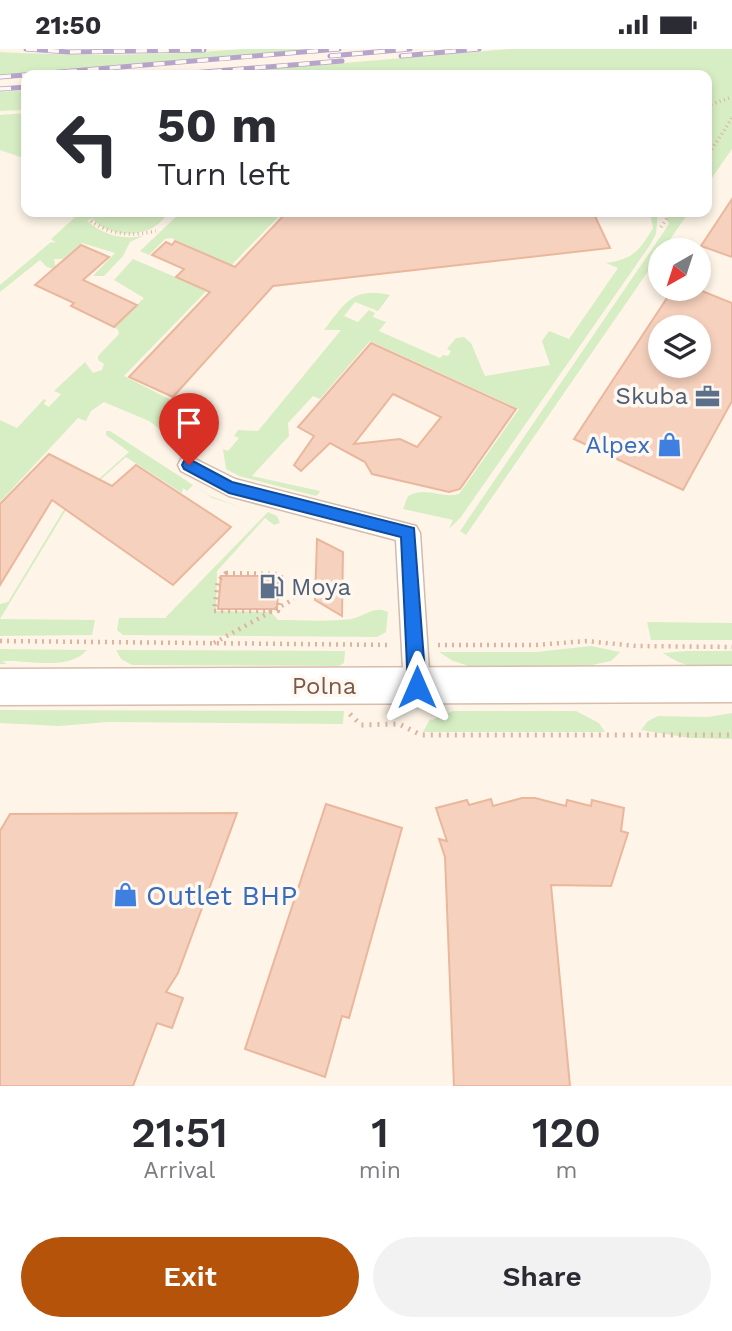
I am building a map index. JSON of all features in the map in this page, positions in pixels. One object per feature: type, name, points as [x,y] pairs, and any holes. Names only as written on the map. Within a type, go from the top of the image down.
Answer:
[{"type":"street","points":[[189,465],[229,487],[408,533],[417,645],[417,687]]},
{"type":"street","name":"Polna","points":[[0,687],[732,684]]},
{"type":"path","points":[[712,104],[732,97]]},
{"type":"path","points":[[712,149],[732,118]]},
{"type":"path","points":[[662,227],[668,217]]},
{"type":"path","points":[[91,221],[101,229],[115,234],[135,235],[156,231]]},
{"type":"path","points":[[226,573],[281,574],[278,611],[214,611],[218,581],[226,573]]},
{"type":"path","points":[[213,643],[234,629],[278,611],[294,599]]},
{"type":"path","points":[[0,642],[535,645],[587,641],[636,646],[732,647]]},
{"type":"path","points":[[421,735],[732,735]]},
{"type":"green space","points":[[243,49],[311,49],[60,70],[21,70],[21,73],[0,75],[0,52],[122,55]]},
{"type":"green space","points":[[510,49],[732,49],[732,149],[712,178],[712,70],[260,70]]},
{"type":"green space","points":[[21,90],[21,110],[0,111],[0,92]]},
{"type":"green space","points":[[21,113],[21,157],[0,150],[0,115]]},
{"type":"green space","points":[[75,217],[165,217],[154,227],[139,233],[113,231],[92,218],[87,221],[114,235],[145,235],[130,242],[123,256],[104,276],[93,276],[115,253],[82,243],[63,259],[54,259],[55,265],[62,268],[58,270],[47,267],[40,260],[0,292],[0,285],[51,242],[56,243],[51,239]]},
{"type":"green space","points":[[176,217],[278,217],[124,376],[171,400],[165,408],[182,410],[193,415],[204,428],[202,435],[188,442],[174,440],[149,421],[104,402],[91,411],[86,421],[78,418],[0,502],[0,420],[17,428],[44,399],[44,404],[49,407],[61,394],[54,391],[85,362],[93,373],[102,370],[104,364],[98,360],[98,356],[119,334],[114,327],[144,298],[114,280],[133,259],[201,288],[215,274],[196,265],[204,253],[171,238],[165,239],[149,255],[140,251]]},
{"type":"green space","points":[[651,217],[658,217],[656,234],[654,238],[648,238],[648,248],[461,517],[449,529],[453,520],[403,509],[408,496],[422,492],[459,494],[519,409],[370,341],[320,399],[313,396],[288,423],[289,436],[252,476],[320,491],[316,496],[239,476],[226,469],[223,449],[228,451],[239,438],[234,436],[238,430],[258,431],[341,330],[324,330],[344,305],[358,295],[390,295],[378,311],[355,302],[344,316],[358,322],[369,310],[375,313],[373,317],[386,322],[379,331],[440,358],[443,355],[448,356],[451,351],[447,349],[456,338],[464,337],[471,343],[485,376],[550,365],[542,341],[549,331],[569,339],[618,268],[606,263],[635,253],[653,228]]},
{"type":"green space","points":[[666,217],[686,217],[671,238],[659,238],[669,224]]},
{"type":"green space","points":[[648,255],[648,271],[466,535],[460,531]]},
{"type":"green space","points":[[106,431],[110,431],[210,496],[238,506],[212,498],[193,485],[187,491],[183,488],[182,493],[126,457],[66,510],[0,619],[0,604],[8,602],[63,511],[129,452],[106,435]]},
{"type":"green space","points":[[268,512],[277,516],[280,523],[274,525],[265,518],[217,571],[216,611],[271,612],[278,620],[323,621],[351,619],[383,610],[388,612],[386,632],[377,637],[123,635],[117,630],[119,618],[165,618]]},
{"type":"green space","points":[[0,619],[95,620],[92,635],[0,636]]},
{"type":"green space","points":[[647,622],[732,623],[732,640],[651,640]]},
{"type":"green space","points":[[591,646],[620,652],[611,661],[588,666],[472,667],[453,661],[439,652],[536,652]]},
{"type":"green space","points":[[0,649],[87,650],[80,656],[61,662],[2,661],[7,664],[0,664]]},
{"type":"green space","points":[[116,650],[345,651],[344,663],[339,666],[132,665],[121,659]]},
{"type":"green space","points":[[732,651],[732,669],[696,667],[663,653]]},
{"type":"green space","points":[[0,710],[344,711],[343,724],[108,722],[59,726],[0,723]]},
{"type":"green space","points":[[453,711],[576,711],[599,723],[605,732],[423,732],[430,719]]},
{"type":"green space","points":[[732,713],[732,739],[690,738],[641,730],[648,721],[658,716],[708,717]]},
{"type":"building","points":[[732,199],[732,257],[711,250],[711,238],[706,238]]},
{"type":"building","points":[[282,217],[595,217],[610,248],[273,286],[173,397],[129,377],[210,292],[176,277],[184,269],[152,255],[166,242],[172,245],[175,241],[235,267]]},
{"type":"building","points":[[81,245],[109,257],[83,280],[137,305],[114,327],[71,306],[74,303],[35,285]]},
{"type":"building","points":[[711,295],[732,303],[732,401],[683,490],[574,439],[648,327],[648,378],[711,378],[711,315],[656,315],[665,301],[711,301]]},
{"type":"building","points":[[371,343],[516,409],[460,489],[449,492],[372,474],[365,462],[330,443],[301,471],[294,465],[314,436],[298,427]],"holes":[[[393,394],[441,417],[417,447],[400,439],[354,444]]]},
{"type":"building","points":[[49,454],[112,486],[136,465],[231,527],[173,585],[52,500],[0,585],[0,504]]},
{"type":"building","points":[[317,539],[343,552],[342,616],[315,600]]},
{"type":"building","points":[[221,576],[279,576],[277,609],[218,609]]},
{"type":"building","points":[[522,798],[535,798],[566,806],[567,800],[591,806],[592,800],[624,808],[621,831],[628,833],[611,886],[551,885],[570,1086],[454,1086],[445,857],[439,839],[447,841],[436,808],[467,800],[469,805],[491,799],[493,806]]},
{"type":"building","points":[[326,804],[402,828],[349,1018],[342,1016],[325,1077],[245,1049]]},
{"type":"building","points":[[237,813],[178,973],[166,992],[183,998],[172,1028],[157,1023],[133,1086],[0,1086],[0,831],[10,814]]},
{"type":"railway","points":[[26,49],[69,52],[204,50]]},
{"type":"railway","points":[[85,70],[339,49]]},
{"type":"railway","points":[[330,56],[410,49]]},
{"type":"railway","points":[[401,56],[479,49]]},
{"type":"railway","points":[[230,70],[342,61]]},
{"type":"railway","points":[[0,77],[21,75]]},
{"type":"railway","points":[[0,89],[21,87]]},
{"type":"place","name":"Skuba","points":[[708,396]]},
{"type":"place","name":"Alpex","points":[[670,445]]},
{"type":"place","name":"Moya","points":[[271,587]]},
{"type":"place","name":"Outlet BHP","points":[[126,895]]},
{"type":"route","points":[[189,465],[229,487],[408,533],[417,645],[417,687]]}]
